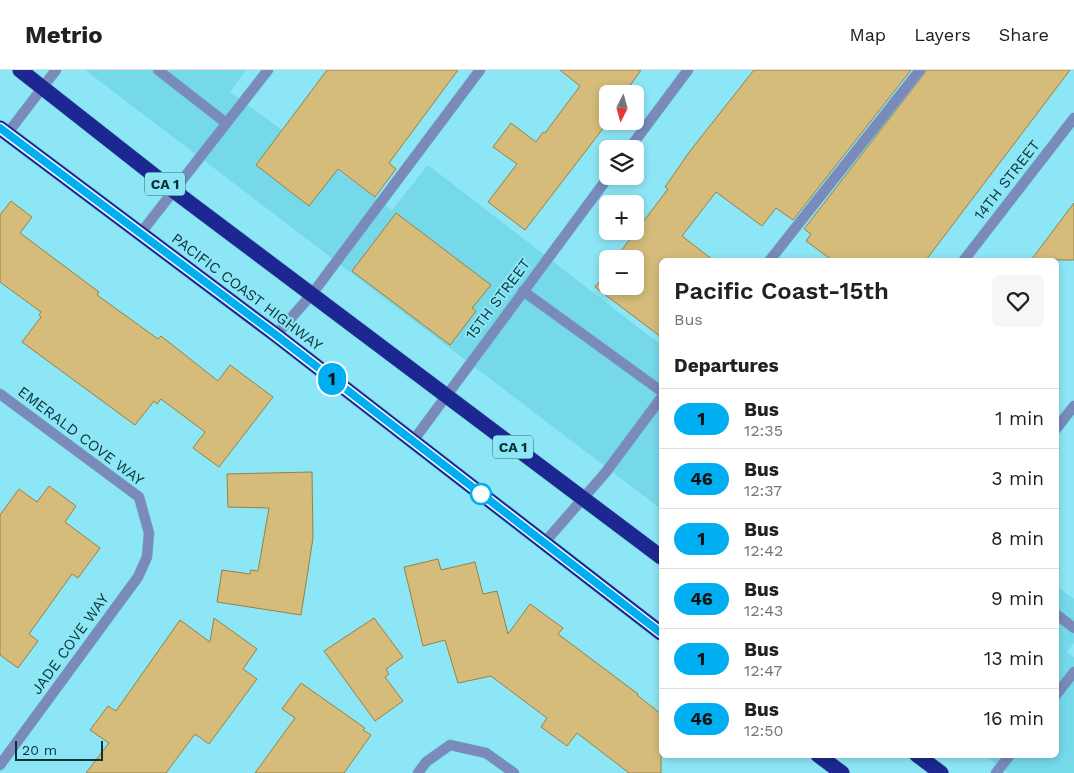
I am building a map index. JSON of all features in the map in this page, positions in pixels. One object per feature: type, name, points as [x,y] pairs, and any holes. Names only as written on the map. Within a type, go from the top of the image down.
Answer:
[{"type":"highway","name":"CA 1","points":[[20,70],[174,191],[444,396],[659,556]]},
{"type":"highway","name":"PACIFIC COAST HIGHWAY","points":[[4,131],[276,335],[659,631]]},
{"type":"highway","points":[[822,758],[842,773]]},
{"type":"highway","points":[[921,758],[941,773]]},
{"type":"street","points":[[4,131],[56,70]]},
{"type":"street","points":[[158,70],[226,123]]},
{"type":"street","points":[[140,234],[268,70]]},
{"type":"street","points":[[276,335],[312,294],[480,70]]},
{"type":"street","points":[[637,140],[688,70]]},
{"type":"street","points":[[772,258],[920,70]]},
{"type":"street","name":"14TH STREET","points":[[966,258],[1074,118]]},
{"type":"street","name":"15TH STREET","points":[[413,441],[444,396],[602,185]]},
{"type":"street","points":[[524,290],[659,390]]},
{"type":"street","name":"EMERALD COVE WAY","points":[[0,394],[139,497],[149,533]]},
{"type":"street","points":[[545,542],[606,472],[659,401]]},
{"type":"street","points":[[1059,425],[1074,406]]},
{"type":"street","name":"JADE COVE WAY","points":[[0,765],[138,577],[147,557],[149,533]]},
{"type":"street","points":[[1059,616],[1074,628]]},
{"type":"street","points":[[1059,691],[1074,672]]},
{"type":"street","points":[[418,773],[426,762],[450,745],[486,752],[514,773]]},
{"type":"street","points":[[996,773],[1008,758]]},
{"type":"shaded area","points":[[85,70],[246,70],[230,92],[392,210],[428,165],[659,343],[659,507]]},
{"type":"shaded area","points":[[1059,588],[1074,599],[1074,643],[1067,652],[1074,657],[1074,773],[1008,773],[988,758],[1059,758]]},
{"type":"building","points":[[327,70],[458,70],[389,163],[396,169],[375,197],[338,169],[309,206],[256,165]]},
{"type":"building","points":[[560,70],[641,70],[630,85],[599,85],[599,130],[602,130],[525,230],[488,202],[517,164],[493,147],[511,123],[536,142],[543,132],[545,133],[580,86]]},
{"type":"building","points":[[754,70],[911,70],[793,220],[776,208],[762,226],[716,192],[682,236],[710,258],[659,258],[659,335],[606,295],[644,295],[644,250],[622,250],[629,240],[644,240],[644,221],[668,189],[665,187],[690,151]]},
{"type":"building","points":[[927,70],[1070,70],[928,258],[829,258],[806,241],[811,234],[804,229]]},
{"type":"building","points":[[11,201],[32,217],[20,233],[99,292],[97,295],[158,339],[161,336],[218,381],[230,365],[273,397],[219,467],[193,448],[205,432],[161,399],[157,404],[154,401],[135,425],[22,342],[41,317],[39,315],[41,312],[0,282],[0,215]]},
{"type":"building","points":[[1074,203],[1074,260],[1033,258]]},
{"type":"building","points":[[396,213],[491,285],[472,308],[476,311],[450,345],[352,271]]},
{"type":"building","points":[[599,282],[599,290],[595,287]]},
{"type":"building","points":[[312,472],[313,538],[301,615],[217,602],[222,570],[250,574],[251,570],[258,571],[269,508],[228,507],[227,474]]},
{"type":"building","points":[[49,486],[76,506],[65,522],[100,548],[78,578],[72,574],[29,634],[38,641],[18,668],[0,655],[0,515],[19,489],[37,502]]},
{"type":"building","points":[[438,559],[441,570],[475,562],[483,594],[497,591],[508,634],[530,604],[563,628],[558,634],[638,694],[659,712],[659,758],[661,758],[661,773],[629,773],[577,733],[567,746],[541,727],[547,718],[491,676],[458,683],[445,640],[423,646],[404,567]]},
{"type":"building","points":[[214,618],[257,649],[243,669],[257,679],[209,744],[195,734],[166,773],[86,773],[109,743],[90,730],[108,706],[116,711],[180,620],[210,642]]},
{"type":"building","points":[[374,618],[403,657],[386,669],[389,674],[385,677],[403,701],[375,721],[324,651]]},
{"type":"building","points":[[301,683],[365,728],[363,730],[371,735],[344,773],[255,773],[295,718],[282,709]]},
{"type":"bus line","name":"1","points":[[0,128],[276,335],[659,631]]}]
